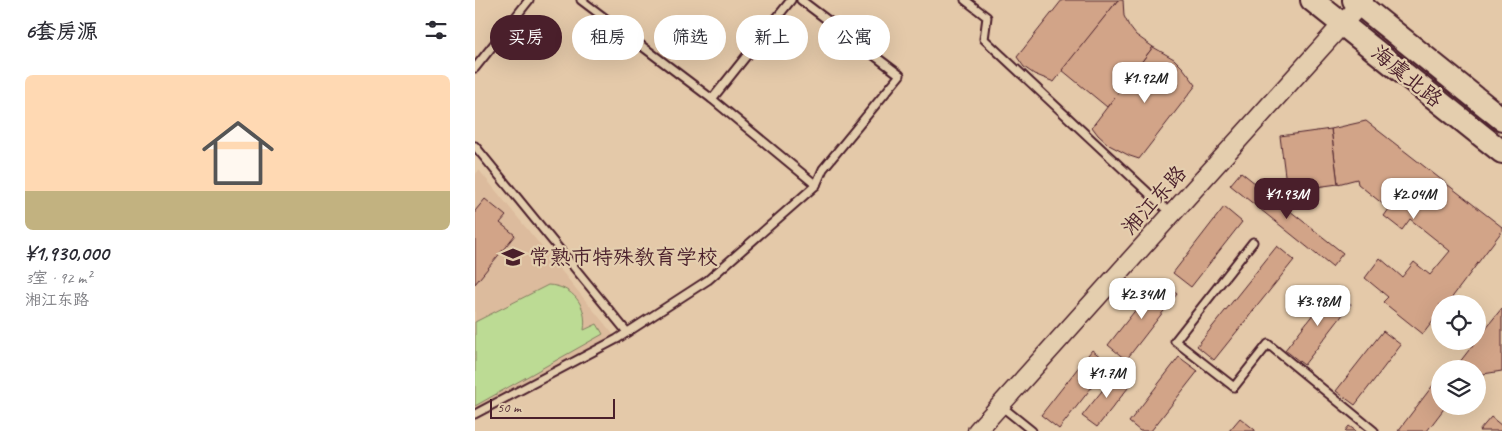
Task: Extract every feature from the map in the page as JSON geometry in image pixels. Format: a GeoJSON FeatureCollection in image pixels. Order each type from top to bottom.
{"type":"FeatureCollection","features":[{"type":"Feature","properties":{"kind":"main road","name":"海虞北路"},"geometry":{"type":"LineString","coordinates":[[1312,0],[1502,152]]}},
{"type":"Feature","properties":{"kind":"main road","name":"海虞北路"},"geometry":{"type":"LineString","coordinates":[[1359,2],[1502,119]]}},
{"type":"Feature","properties":{"kind":"street","name":"湘江东路"},"geometry":{"type":"LineString","coordinates":[[977,431],[1343,24],[1359,2]]}},
{"type":"Feature","properties":{"kind":"lane"},"geometry":{"type":"LineString","coordinates":[[475,68],[528,0]]}},
{"type":"Feature","properties":{"kind":"lane"},"geometry":{"type":"LineString","coordinates":[[581,0],[712,99],[816,185]]}},
{"type":"Feature","properties":{"kind":"lane"},"geometry":{"type":"LineString","coordinates":[[712,99],[791,0]]}},
{"type":"Feature","properties":{"kind":"lane"},"geometry":{"type":"LineString","coordinates":[[475,414],[627,332],[708,280],[816,185],[823,169],[901,74],[801,0]]}},
{"type":"Feature","properties":{"kind":"lane"},"geometry":{"type":"LineString","coordinates":[[965,0],[987,17],[984,39],[1171,215]]}},
{"type":"Feature","properties":{"kind":"lane"},"geometry":{"type":"LineString","coordinates":[[475,146],[627,332]]}},
{"type":"Feature","properties":{"kind":"lane"},"geometry":{"type":"LineString","coordinates":[[1253,242],[1175,341],[1233,387],[1268,344],[1374,431]]}},
{"type":"Feature","properties":{"kind":"lane"},"geometry":{"type":"LineString","coordinates":[[1000,405],[1032,431]]}},
{"type":"Feature","properties":{"kind":"shaded area","name":"常熟市特殊教育学校"},"geometry":{"type":"Polygon","coordinates":[[[479,170],[617,339],[475,415],[475,175],[479,170]]]}},
{"type":"Feature","properties":{"kind":"green space"},"geometry":{"type":"Polygon","coordinates":[[[548,285],[565,289],[577,299],[584,313],[584,330],[597,324],[603,334],[475,406],[475,322],[548,285]]]}},
{"type":"Feature","properties":{"kind":"building"},"geometry":{"type":"Polygon","coordinates":[[[1062,0],[1118,0],[1054,82],[1034,74],[1024,67],[1017,57],[1062,0]]]}},
{"type":"Feature","properties":{"kind":"building"},"geometry":{"type":"Polygon","coordinates":[[[1118,0],[1123,0],[1124,16],[1129,26],[1136,35],[1153,47],[1107,107],[1062,70],[1118,0]]]}},
{"type":"Feature","properties":{"kind":"building"},"geometry":{"type":"Polygon","coordinates":[[[1153,47],[1174,59],[1196,85],[1139,159],[1109,145],[1092,127],[1153,47]]]}},
{"type":"Feature","properties":{"kind":"building"},"geometry":{"type":"Polygon","coordinates":[[[1366,121],[1502,227],[1502,231],[1454,295],[1431,295],[1431,324],[1423,334],[1383,302],[1388,297],[1365,278],[1380,258],[1402,277],[1414,262],[1430,275],[1450,251],[1410,219],[1402,230],[1384,216],[1389,209],[1358,184],[1357,179],[1338,184],[1331,129],[1366,121]]]}},
{"type":"Feature","properties":{"kind":"building"},"geometry":{"type":"Polygon","coordinates":[[[1331,129],[1338,184],[1287,191],[1280,136],[1331,129]]]}},
{"type":"Feature","properties":{"kind":"building"},"geometry":{"type":"Polygon","coordinates":[[[1241,172],[1343,253],[1332,267],[1230,185],[1241,172]]]}},
{"type":"Feature","properties":{"kind":"building"},"geometry":{"type":"Polygon","coordinates":[[[485,199],[506,216],[500,223],[515,235],[475,284],[475,211],[485,199]]]}},
{"type":"Feature","properties":{"kind":"building"},"geometry":{"type":"Polygon","coordinates":[[[1224,207],[1242,222],[1191,287],[1173,273],[1224,207]]]}},
{"type":"Feature","properties":{"kind":"building"},"geometry":{"type":"Polygon","coordinates":[[[1277,246],[1294,260],[1214,360],[1197,346],[1277,246]]]}},
{"type":"Feature","properties":{"kind":"building"},"geometry":{"type":"Polygon","coordinates":[[[1159,280],[1177,294],[1126,360],[1108,345],[1159,280]]]}},
{"type":"Feature","properties":{"kind":"building"},"geometry":{"type":"Polygon","coordinates":[[[1332,290],[1351,304],[1304,365],[1285,350],[1332,290]]]}},
{"type":"Feature","properties":{"kind":"building"},"geometry":{"type":"Polygon","coordinates":[[[1502,308],[1502,371],[1486,374],[1486,360],[1461,360],[1469,350],[1486,350],[1486,328],[1502,308]]]}},
{"type":"Feature","properties":{"kind":"building"},"geometry":{"type":"Polygon","coordinates":[[[1383,331],[1401,345],[1355,405],[1336,391],[1383,331]]]}},
{"type":"Feature","properties":{"kind":"building"},"geometry":{"type":"Polygon","coordinates":[[[1092,350],[1110,364],[1059,429],[1041,415],[1092,350]]]}},
{"type":"Feature","properties":{"kind":"building"},"geometry":{"type":"Polygon","coordinates":[[[1179,357],[1198,371],[1151,431],[1140,431],[1129,422],[1179,357]]]}},
{"type":"Feature","properties":{"kind":"building"},"geometry":{"type":"Polygon","coordinates":[[[1117,372],[1132,383],[1097,427],[1082,416],[1117,372]]]}},
{"type":"Feature","properties":{"kind":"building"},"geometry":{"type":"Polygon","coordinates":[[[1431,388],[1431,415],[1439,415],[1427,431],[1398,431],[1431,388]]]}},
{"type":"Feature","properties":{"kind":"building"},"geometry":{"type":"Polygon","coordinates":[[[1491,417],[1502,426],[1502,431],[1479,431],[1491,417]]]}},
{"type":"Feature","properties":{"kind":"building"},"geometry":{"type":"Polygon","coordinates":[[[1240,418],[1255,430],[1255,431],[1229,431],[1240,418]]]}},
{"type":"Feature","properties":{"kind":"building"},"geometry":{"type":"Polygon","coordinates":[[[1349,426],[1356,431],[1345,431],[1349,426]]]}},
{"type":"Feature","properties":{"kind":"place","name":"常熟市特殊教育学校"},"geometry":{"type":"Point","coordinates":[513,257]}}]}
